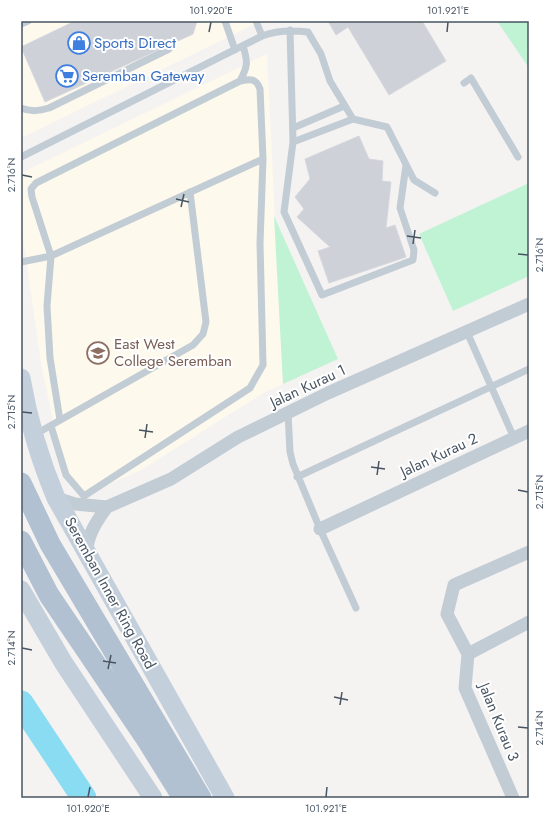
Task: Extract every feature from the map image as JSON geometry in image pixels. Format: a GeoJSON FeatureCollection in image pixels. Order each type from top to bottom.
{"type":"FeatureCollection","features":[{"type":"Feature","properties":{"kind":"main road","name":"Seremban Inner Ring Road"},"geometry":{"type":"LineString","coordinates":[[21,378],[34,435],[46,475],[56,498],[225,798]]}},
{"type":"Feature","properties":{"kind":"main road"},"geometry":{"type":"LineString","coordinates":[[21,483],[50,544],[201,798]]}},
{"type":"Feature","properties":{"kind":"main road"},"geometry":{"type":"LineString","coordinates":[[21,541],[49,595],[145,736],[183,798]]}},
{"type":"Feature","properties":{"kind":"main road"},"geometry":{"type":"LineString","coordinates":[[21,590],[63,662],[153,798]]}},
{"type":"Feature","properties":{"kind":"street","name":"Jalan Kurau 1"},"geometry":{"type":"LineString","coordinates":[[56,498],[76,504],[107,507],[171,479],[238,437],[336,390],[529,304]]}},
{"type":"Feature","properties":{"kind":"street","name":"Jalan Kurau 2"},"geometry":{"type":"LineString","coordinates":[[320,529],[529,431]]}},
{"type":"Feature","properties":{"kind":"street"},"geometry":{"type":"LineString","coordinates":[[86,553],[90,534],[107,507]]}},
{"type":"Feature","properties":{"kind":"street"},"geometry":{"type":"LineString","coordinates":[[529,552],[454,585],[447,614],[468,654],[529,622]]}},
{"type":"Feature","properties":{"kind":"street","name":"Jalan Kurau 3"},"geometry":{"type":"LineString","coordinates":[[468,654],[465,688],[513,798]]}},
{"type":"Feature","properties":{"kind":"lane"},"geometry":{"type":"LineString","coordinates":[[21,24],[28,21]]}},
{"type":"Feature","properties":{"kind":"lane"},"geometry":{"type":"LineString","coordinates":[[224,21],[235,50]]}},
{"type":"Feature","properties":{"kind":"lane"},"geometry":{"type":"LineString","coordinates":[[256,21],[262,36]]}},
{"type":"Feature","properties":{"kind":"lane"},"geometry":{"type":"LineString","coordinates":[[21,157],[271,32],[290,30],[308,32],[321,54],[330,81],[353,119]]}},
{"type":"Feature","properties":{"kind":"lane"},"geometry":{"type":"LineString","coordinates":[[290,30],[293,142],[284,212],[322,295],[413,260],[414,250],[400,208],[406,165]]}},
{"type":"Feature","properties":{"kind":"lane"},"geometry":{"type":"LineString","coordinates":[[240,81],[247,67],[247,59],[243,46]]}},
{"type":"Feature","properties":{"kind":"lane"},"geometry":{"type":"LineString","coordinates":[[21,108],[28,111],[50,108],[170,49]]}},
{"type":"Feature","properties":{"kind":"lane"},"geometry":{"type":"LineString","coordinates":[[464,82],[471,78],[518,157]]}},
{"type":"Feature","properties":{"kind":"lane"},"geometry":{"type":"LineString","coordinates":[[51,426],[66,475],[84,496],[250,388],[263,365],[260,243],[263,159],[260,90],[258,83],[253,80],[240,81],[36,183],[32,189],[32,197],[51,256],[47,306],[50,358],[60,420]]}},
{"type":"Feature","properties":{"kind":"lane"},"geometry":{"type":"LineString","coordinates":[[293,128],[344,106]]}},
{"type":"Feature","properties":{"kind":"lane"},"geometry":{"type":"LineString","coordinates":[[293,142],[353,119],[387,127],[414,180],[435,193]]}},
{"type":"Feature","properties":{"kind":"lane"},"geometry":{"type":"LineString","coordinates":[[21,262],[51,256],[263,159]]}},
{"type":"Feature","properties":{"kind":"lane"},"geometry":{"type":"LineString","coordinates":[[34,435],[193,345],[203,334],[206,322],[190,192]]}},
{"type":"Feature","properties":{"kind":"lane"},"geometry":{"type":"LineString","coordinates":[[467,332],[514,438]]}},
{"type":"Feature","properties":{"kind":"lane"},"geometry":{"type":"LineString","coordinates":[[297,477],[529,369]]}},
{"type":"Feature","properties":{"kind":"lane"},"geometry":{"type":"LineString","coordinates":[[288,413],[290,452],[297,477],[356,608]]}},
{"type":"Feature","properties":{"kind":"shaded area","name":"Seremban Gateway"},"geometry":{"type":"Polygon","coordinates":[[[21,21],[261,21],[21,138],[21,21]]]}},
{"type":"Feature","properties":{"kind":"shaded area"},"geometry":{"type":"Polygon","coordinates":[[[267,54],[283,384],[265,392],[141,470],[89,493],[75,488],[56,435],[41,363],[21,224],[21,173],[267,54]]]}},
{"type":"Feature","properties":{"kind":"green space"},"geometry":{"type":"Polygon","coordinates":[[[497,21],[529,21],[529,68],[497,21]]]}},
{"type":"Feature","properties":{"kind":"green space"},"geometry":{"type":"Polygon","coordinates":[[[529,183],[529,276],[453,311],[419,234],[529,183]]]}},
{"type":"Feature","properties":{"kind":"green space"},"geometry":{"type":"Polygon","coordinates":[[[274,216],[338,359],[283,384],[274,216]]]}},
{"type":"Feature","properties":{"kind":"building","name":"Seremban Gateway"},"geometry":{"type":"Polygon","coordinates":[[[75,21],[197,21],[193,34],[45,102],[21,47],[75,21]]]}},
{"type":"Feature","properties":{"kind":"building"},"geometry":{"type":"Polygon","coordinates":[[[328,21],[422,21],[446,61],[389,95],[348,27],[336,35],[328,21]]]}},
{"type":"Feature","properties":{"kind":"building"},"geometry":{"type":"Polygon","coordinates":[[[359,136],[369,159],[383,161],[382,181],[391,182],[386,228],[395,225],[406,257],[329,283],[318,251],[330,247],[297,217],[304,209],[295,197],[310,179],[305,159],[359,136]]]}},
{"type":"Feature","properties":{"kind":"waterway"},"geometry":{"type":"LineString","coordinates":[[21,703],[84,798]]}},
{"type":"Feature","properties":{"kind":"place","name":"Sports Direct"},"geometry":{"type":"Point","coordinates":[79,43]}},
{"type":"Feature","properties":{"kind":"place","name":"Seremban Gateway"},"geometry":{"type":"Point","coordinates":[67,76]}},
{"type":"Feature","properties":{"kind":"place","name":"East West College Seremban"},"geometry":{"type":"Point","coordinates":[98,353]}}]}
